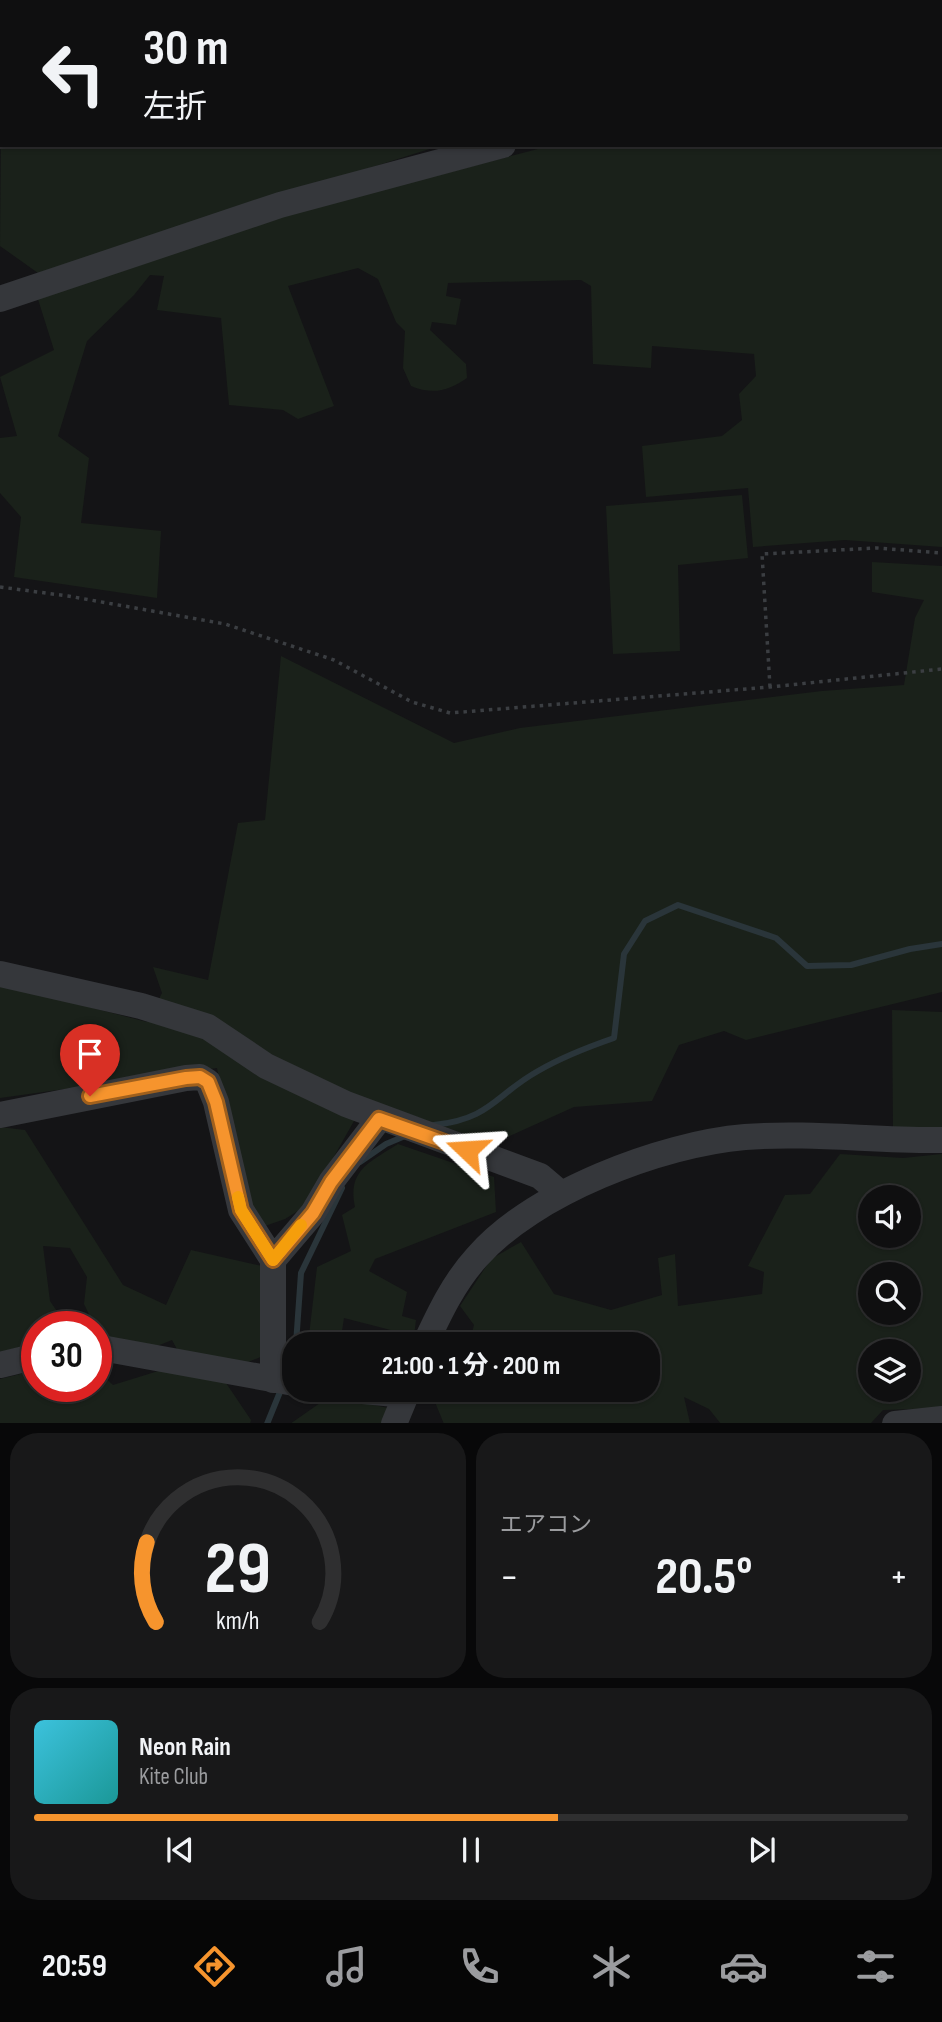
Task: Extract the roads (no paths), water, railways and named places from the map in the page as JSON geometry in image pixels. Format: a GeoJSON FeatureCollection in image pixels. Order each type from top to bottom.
{"type":"FeatureCollection","features":[{"type":"Feature","properties":{"kind":"street"},"geometry":{"type":"LineString","coordinates":[[0,299],[280,205],[496,147]]}},
{"type":"Feature","properties":{"kind":"street"},"geometry":{"type":"LineString","coordinates":[[0,974],[141,1006],[208,1027],[266,1066],[379,1119],[540,1176],[560,1193]]}},
{"type":"Feature","properties":{"kind":"street"},"geometry":{"type":"LineString","coordinates":[[0,1115],[200,1077],[208,1082],[216,1102],[241,1210],[273,1260],[282,1351]]}},
{"type":"Feature","properties":{"kind":"street"},"geometry":{"type":"LineString","coordinates":[[273,1260],[313,1213],[331,1182],[379,1119]]}},
{"type":"Feature","properties":{"kind":"street"},"geometry":{"type":"LineString","coordinates":[[431,1332],[443,1306],[475,1259],[495,1238],[560,1193],[660,1153],[743,1137],[811,1135],[876,1141],[942,1140]]}},
{"type":"Feature","properties":{"kind":"street"},"geometry":{"type":"LineString","coordinates":[[112,1350],[282,1380]]}},
{"type":"Feature","properties":{"kind":"street"},"geometry":{"type":"LineString","coordinates":[[0,1366],[21,1360]]}},
{"type":"Feature","properties":{"kind":"street"},"geometry":{"type":"LineString","coordinates":[[394,1423],[403,1402]]}},
{"type":"Feature","properties":{"kind":"street"},"geometry":{"type":"LineString","coordinates":[[895,1423],[942,1419]]}},
{"type":"Feature","properties":{"kind":"waterway"},"geometry":{"type":"LineString","coordinates":[[434,1125],[453,1122],[481,1112],[547,1066],[614,1038],[624,954],[645,921],[678,905],[776,938],[807,966],[851,965],[910,949],[942,944]]}},
{"type":"Feature","properties":{"kind":"waterway"},"geometry":{"type":"LineString","coordinates":[[360,1162],[386,1144],[405,1136]]}},
{"type":"Feature","properties":{"kind":"waterway"},"geometry":{"type":"LineString","coordinates":[[297,1332],[301,1273],[342,1188]]}},
{"type":"Feature","properties":{"kind":"waterway"},"geometry":{"type":"LineString","coordinates":[[267,1423],[282,1387]]}}]}
